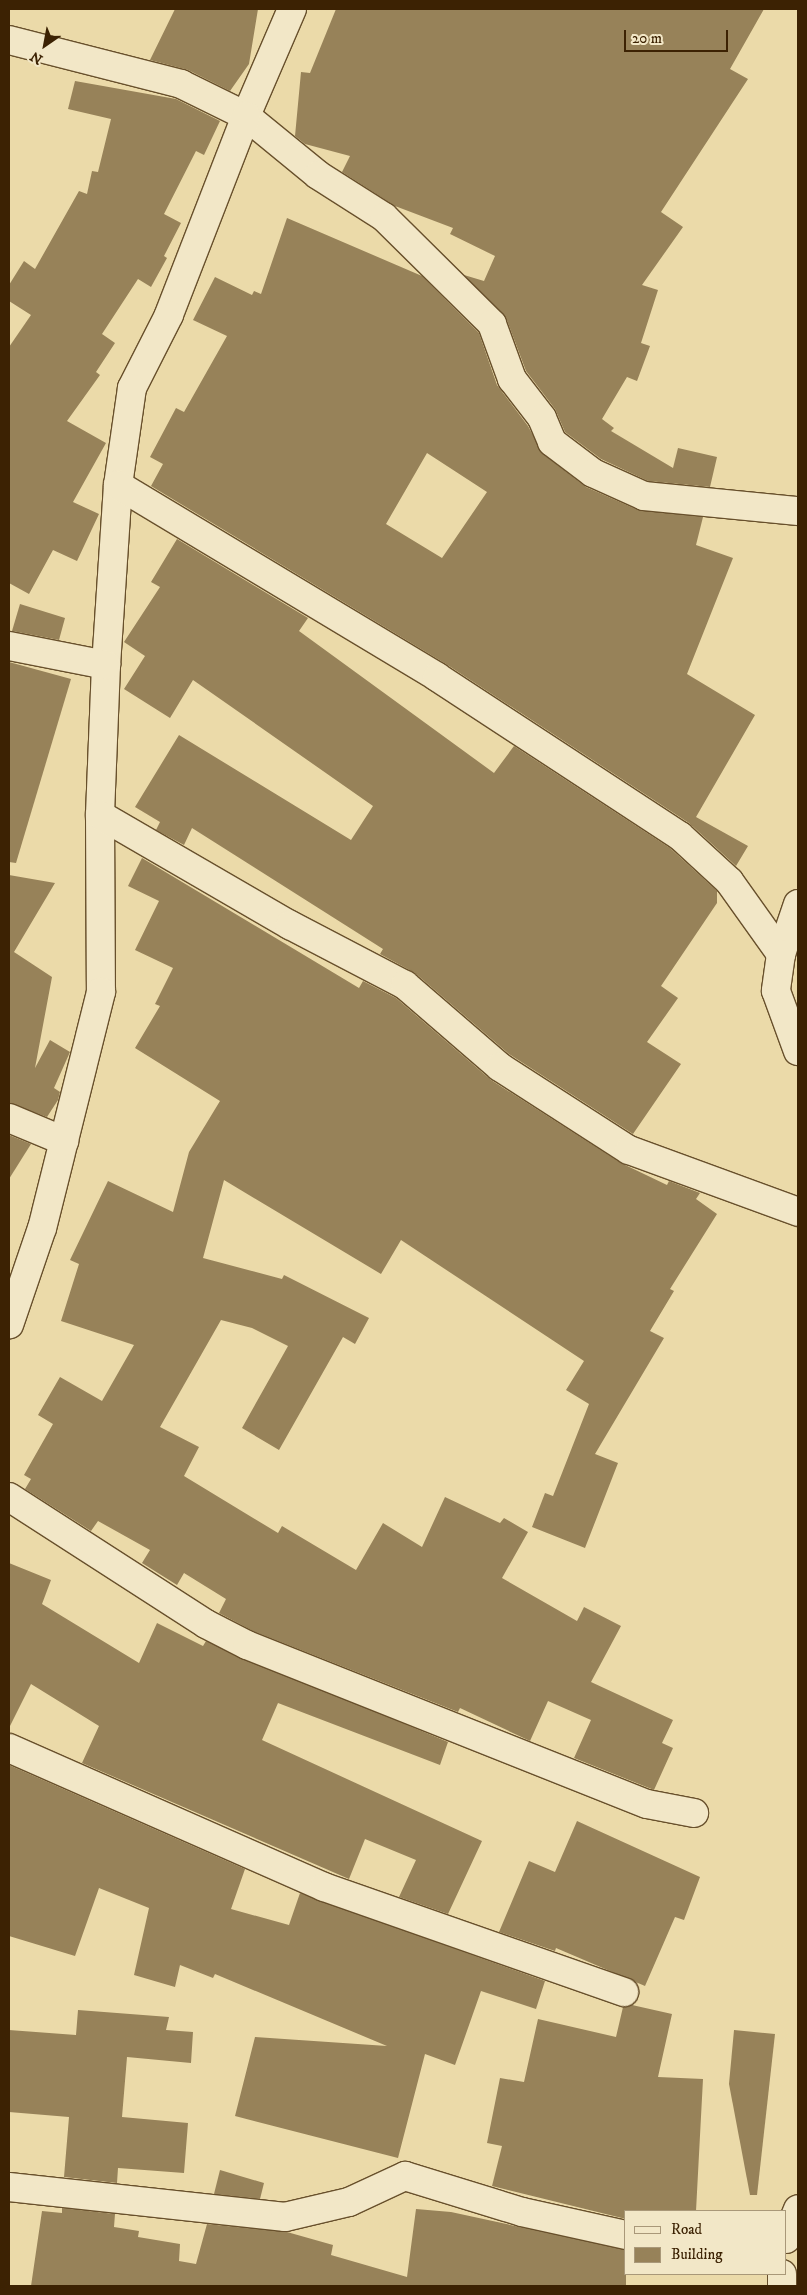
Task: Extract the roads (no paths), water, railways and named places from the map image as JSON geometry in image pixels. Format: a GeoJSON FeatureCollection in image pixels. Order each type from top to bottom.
{"type":"FeatureCollection","features":[{"type":"Feature","properties":{"kind":"street"},"geometry":{"type":"LineString","coordinates":[[9,1325],[42,1228],[101,992],[100,815],[106,665],[118,485],[132,388],[169,315],[246,116],[292,9]]}},
{"type":"Feature","properties":{"kind":"street"},"geometry":{"type":"LineString","coordinates":[[9,40],[181,84],[246,116],[318,175],[384,217],[492,324],[512,379],[542,418],[552,442],[593,473],[644,496],[798,511]]}},
{"type":"Feature","properties":{"kind":"street"},"geometry":{"type":"LineString","coordinates":[[118,485],[438,677],[680,836],[729,881],[781,954]]}},
{"type":"Feature","properties":{"kind":"street"},"geometry":{"type":"LineString","coordinates":[[9,646],[106,665]]}},
{"type":"Feature","properties":{"kind":"street"},"geometry":{"type":"LineString","coordinates":[[100,815],[405,985],[500,1067],[629,1150],[798,1212]]}},
{"type":"Feature","properties":{"kind":"street"},"geometry":{"type":"LineString","coordinates":[[798,904],[781,954],[776,991],[798,1051]]}},
{"type":"Feature","properties":{"kind":"street"},"geometry":{"type":"LineString","coordinates":[[9,1118],[64,1141]]}},
{"type":"Feature","properties":{"kind":"street"},"geometry":{"type":"LineString","coordinates":[[9,1497],[206,1624],[247,1645],[647,1804],[694,1812]]}},
{"type":"Feature","properties":{"kind":"street"},"geometry":{"type":"LineString","coordinates":[[9,1748],[324,1887],[624,1992]]}},
{"type":"Feature","properties":{"kind":"street"},"geometry":{"type":"LineString","coordinates":[[9,2187],[285,2216],[349,2202],[405,2176],[522,2212],[624,2235]]}},
{"type":"Feature","properties":{"kind":"street"},"geometry":{"type":"LineString","coordinates":[[787,2237],[798,2210]]}}]}
